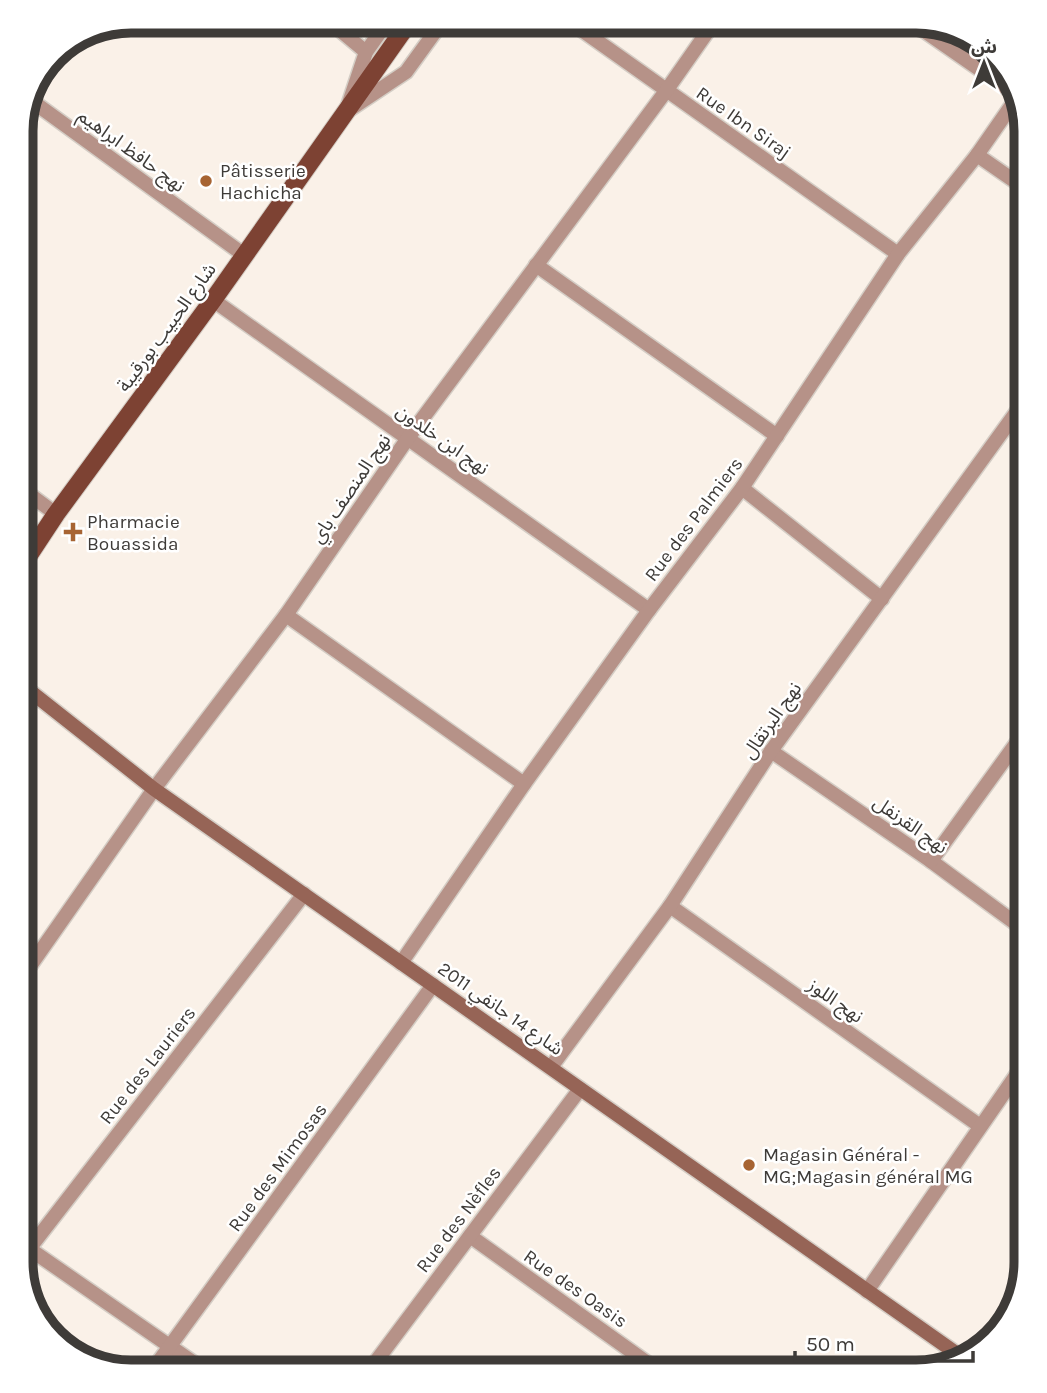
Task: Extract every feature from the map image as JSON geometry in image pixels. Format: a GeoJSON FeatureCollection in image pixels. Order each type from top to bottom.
{"type":"FeatureCollection","features":[{"type":"Feature","properties":{"kind":"main road","name":"شارع الحبيب بورقيبة"},"geometry":{"type":"LineString","coordinates":[[33,549],[402,33]]}},
{"type":"Feature","properties":{"kind":"street"},"geometry":{"type":"LineString","coordinates":[[343,33],[366,52]]}},
{"type":"Feature","properties":{"kind":"street","name":"شارع الحبيب بورقيبة"},"geometry":{"type":"LineString","coordinates":[[345,112],[366,52],[379,33]]}},
{"type":"Feature","properties":{"kind":"street","name":"شارع الحبيب بورقيبة"},"geometry":{"type":"LineString","coordinates":[[345,112],[407,72],[435,33]]}},
{"type":"Feature","properties":{"kind":"street","name":"Rue Ibn Siraj"},"geometry":{"type":"LineString","coordinates":[[586,33],[898,254]]}},
{"type":"Feature","properties":{"kind":"street","name":"نهج المنصف باي"},"geometry":{"type":"LineString","coordinates":[[33,962],[154,789],[286,615],[408,438],[707,33]]}},
{"type":"Feature","properties":{"kind":"street"},"geometry":{"type":"LineString","coordinates":[[929,34],[1002,87]]}},
{"type":"Feature","properties":{"kind":"street","name":"نهج حافظ ابراهيم"},"geometry":{"type":"LineString","coordinates":[[37,106],[244,255]]}},
{"type":"Feature","properties":{"kind":"street","name":"Rue des Palmiers"},"geometry":{"type":"LineString","coordinates":[[401,963],[524,784],[649,610],[742,488],[898,254],[977,155],[1010,106]]}},
{"type":"Feature","properties":{"kind":"street"},"geometry":{"type":"LineString","coordinates":[[977,155],[1014,181]]}},
{"type":"Feature","properties":{"kind":"street"},"geometry":{"type":"LineString","coordinates":[[536,265],[777,436]]}},
{"type":"Feature","properties":{"kind":"street","name":"نهج ابن خلدون"},"geometry":{"type":"LineString","coordinates":[[213,300],[649,610]]}},
{"type":"Feature","properties":{"kind":"street","name":"نهج البرتقال"},"geometry":{"type":"LineString","coordinates":[[551,1067],[670,906],[771,751],[1014,416]]}},
{"type":"Feature","properties":{"kind":"street"},"geometry":{"type":"LineString","coordinates":[[742,488],[882,598]]}},
{"type":"Feature","properties":{"kind":"street"},"geometry":{"type":"LineString","coordinates":[[33,497],[56,514]]}},
{"type":"Feature","properties":{"kind":"street"},"geometry":{"type":"LineString","coordinates":[[286,615],[524,784]]}},
{"type":"Feature","properties":{"kind":"street","name":"شارع 14 جانفي 2011"},"geometry":{"type":"LineString","coordinates":[[33,693],[154,789],[953,1352]]}},
{"type":"Feature","properties":{"kind":"street"},"geometry":{"type":"LineString","coordinates":[[931,861],[1014,747]]}},
{"type":"Feature","properties":{"kind":"street","name":"نهج القرنفل"},"geometry":{"type":"LineString","coordinates":[[771,751],[931,861],[1014,922]]}},
{"type":"Feature","properties":{"kind":"street","name":"Rue des Lauriers"},"geometry":{"type":"LineString","coordinates":[[33,1236],[304,894]]}},
{"type":"Feature","properties":{"kind":"street","name":"نهج اللوز"},"geometry":{"type":"LineString","coordinates":[[670,906],[980,1126]]}},
{"type":"Feature","properties":{"kind":"street","name":"Rue des Mimosas"},"geometry":{"type":"LineString","coordinates":[[159,1360],[433,985]]}},
{"type":"Feature","properties":{"kind":"street"},"geometry":{"type":"LineString","coordinates":[[867,1291],[1014,1077]]}},
{"type":"Feature","properties":{"kind":"street","name":"Rue des Nèfles"},"geometry":{"type":"LineString","coordinates":[[377,1360],[580,1089]]}},
{"type":"Feature","properties":{"kind":"street","name":"Rue des Oasis"},"geometry":{"type":"LineString","coordinates":[[470,1236],[643,1360]]}},
{"type":"Feature","properties":{"kind":"street"},"geometry":{"type":"LineString","coordinates":[[33,1251],[191,1360]]}},
{"type":"Feature","properties":{"kind":"place","name":"Pâtisserie Hachicha"},"geometry":{"type":"Point","coordinates":[206,181]}},
{"type":"Feature","properties":{"kind":"place","name":"Pharmacie Bouassida"},"geometry":{"type":"Point","coordinates":[73,532]}},
{"type":"Feature","properties":{"kind":"place","name":"Magasin Général - MG;Magasin général MG"},"geometry":{"type":"Point","coordinates":[749,1165]}}]}
